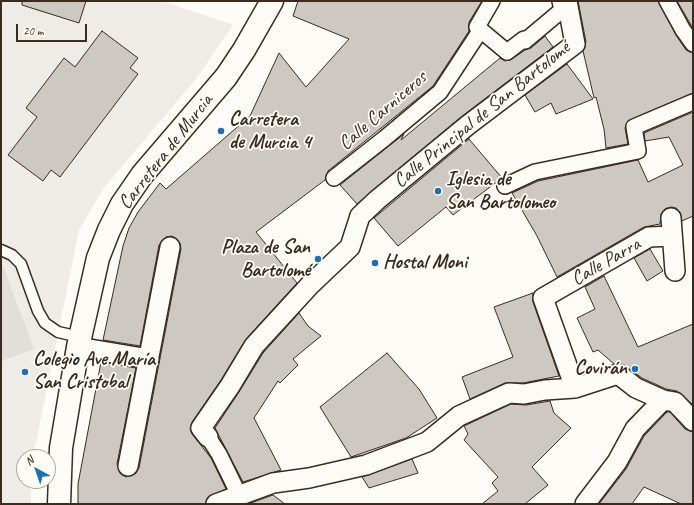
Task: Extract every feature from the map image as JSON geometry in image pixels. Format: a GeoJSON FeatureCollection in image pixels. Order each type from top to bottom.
{"type":"FeatureCollection","features":[{"type":"Feature","properties":{"kind":"main road","name":"Carretera de Murcia"},"geometry":{"type":"LineString","coordinates":[[59,504],[58,473],[61,448],[84,344],[98,258],[109,230],[122,204],[142,175],[226,77],[244,50],[272,1]]}},
{"type":"Feature","properties":{"kind":"street","name":"Calle Carniceros"},"geometry":{"type":"LineString","coordinates":[[334,178],[440,92],[480,31],[477,28],[492,1]]}},
{"type":"Feature","properties":{"kind":"street"},"geometry":{"type":"LineString","coordinates":[[480,31],[507,52],[524,39],[525,41],[562,10],[560,1]]}},
{"type":"Feature","properties":{"kind":"street","name":"Calle Principal de San Bartolomé"},"geometry":{"type":"LineString","coordinates":[[208,437],[201,428],[230,386],[254,346],[310,285],[350,247],[360,216],[377,200],[468,125],[575,44],[566,1]]}},
{"type":"Feature","properties":{"kind":"street"},"geometry":{"type":"LineString","coordinates":[[667,1],[688,29],[693,44]]}},
{"type":"Feature","properties":{"kind":"street"},"geometry":{"type":"LineString","coordinates":[[505,186],[535,172],[638,152],[634,127],[693,102]]}},
{"type":"Feature","properties":{"kind":"street","name":"Calle Parra"},"geometry":{"type":"LineString","coordinates":[[575,388],[543,298],[649,237],[672,227],[675,271]]}},
{"type":"Feature","properties":{"kind":"street"},"geometry":{"type":"LineString","coordinates":[[128,466],[170,247]]}},
{"type":"Feature","properties":{"kind":"street"},"geometry":{"type":"LineString","coordinates":[[84,344],[149,359]]}},
{"type":"Feature","properties":{"kind":"street"},"geometry":{"type":"LineString","coordinates":[[216,504],[273,483],[309,478],[366,465],[427,442],[459,416],[509,393],[524,394],[545,390],[575,388],[618,374],[636,388],[663,400],[674,402],[692,421]]}},
{"type":"Feature","properties":{"kind":"street"},"geometry":{"type":"LineString","coordinates":[[585,504],[617,462],[635,430],[663,400]]}},
{"type":"Feature","properties":{"kind":"street"},"geometry":{"type":"LineString","coordinates":[[208,437],[219,454],[238,495]]}},
{"type":"Feature","properties":{"kind":"lane"},"geometry":{"type":"LineString","coordinates":[[1,250],[12,255],[21,264],[38,311],[45,323],[58,332],[84,344]]}},
{"type":"Feature","properties":{"kind":"shaded area"},"geometry":{"type":"Polygon","coordinates":[[[1,1],[162,1],[233,25],[196,79],[103,189],[79,230],[35,449],[16,449],[16,489],[31,489],[31,504],[1,504],[1,1]]]}},
{"type":"Feature","properties":{"kind":"shaded area"},"geometry":{"type":"Polygon","coordinates":[[[3,266],[34,349],[1,361],[1,267],[3,266]]]}},
{"type":"Feature","properties":{"kind":"building"},"geometry":{"type":"Polygon","coordinates":[[[22,1],[86,1],[79,23],[22,5],[22,1]]]}},
{"type":"Feature","properties":{"kind":"building"},"geometry":{"type":"Polygon","coordinates":[[[298,1],[482,1],[469,22],[469,31],[433,86],[328,171],[325,180],[256,232],[297,283],[246,339],[221,380],[192,422],[190,429],[192,434],[211,458],[226,489],[208,497],[205,504],[78,504],[78,484],[101,362],[136,368],[117,464],[121,474],[126,477],[136,473],[139,468],[181,249],[180,243],[172,236],[166,237],[159,245],[140,346],[103,340],[123,246],[129,228],[138,212],[160,183],[166,189],[250,116],[279,53],[306,87],[349,39],[293,16],[298,1]]]}},
{"type":"Feature","properties":{"kind":"building"},"geometry":{"type":"Polygon","coordinates":[[[578,1],[658,1],[676,35],[686,50],[693,53],[693,93],[628,121],[625,128],[628,144],[606,148],[604,129],[596,97],[594,98],[583,51],[586,42],[578,1]]]}},
{"type":"Feature","properties":{"kind":"building"},"geometry":{"type":"Polygon","coordinates":[[[677,1],[693,1],[693,29],[691,25],[677,1]]]}},
{"type":"Feature","properties":{"kind":"building"},"geometry":{"type":"Polygon","coordinates":[[[102,31],[138,58],[130,68],[138,74],[60,177],[51,170],[43,181],[8,155],[37,117],[26,108],[64,58],[75,67],[102,31]]]}},
{"type":"Feature","properties":{"kind":"building"},"geometry":{"type":"Polygon","coordinates":[[[545,36],[553,47],[461,117],[357,204],[340,185],[404,134],[401,140],[500,58],[505,61],[512,59],[525,50],[531,48],[545,36]]]}},
{"type":"Feature","properties":{"kind":"building"},"geometry":{"type":"Polygon","coordinates":[[[567,64],[593,99],[556,114],[551,103],[535,112],[525,95],[567,64]]]}},
{"type":"Feature","properties":{"kind":"building"},"geometry":{"type":"Polygon","coordinates":[[[693,112],[693,216],[682,221],[680,212],[676,208],[671,207],[665,209],[661,214],[660,224],[644,227],[557,277],[537,236],[512,193],[538,181],[638,160],[648,182],[683,165],[669,137],[645,141],[644,133],[693,112]]]}},
{"type":"Feature","properties":{"kind":"building","name":"Iglesia de San Bartolomeo"},"geometry":{"type":"Polygon","coordinates":[[[469,139],[502,178],[453,215],[446,207],[398,246],[374,218],[469,139]]]}},
{"type":"Feature","properties":{"kind":"building"},"geometry":{"type":"Polygon","coordinates":[[[650,249],[663,271],[647,281],[634,258],[650,249]]]}},
{"type":"Feature","properties":{"kind":"building"},"geometry":{"type":"Polygon","coordinates":[[[604,276],[638,347],[693,324],[693,405],[677,391],[666,389],[642,378],[624,365],[614,364],[598,350],[593,352],[577,318],[595,309],[585,287],[604,276]]]}},
{"type":"Feature","properties":{"kind":"building"},"geometry":{"type":"Polygon","coordinates":[[[533,293],[533,302],[559,376],[523,383],[505,383],[470,399],[462,377],[513,357],[494,307],[533,293]]]}},
{"type":"Feature","properties":{"kind":"building"},"geometry":{"type":"Polygon","coordinates":[[[299,313],[308,326],[321,336],[293,359],[298,365],[280,383],[278,381],[254,418],[281,470],[243,482],[215,428],[263,353],[299,313]]]}},
{"type":"Feature","properties":{"kind":"building"},"geometry":{"type":"Polygon","coordinates":[[[387,353],[419,389],[437,418],[406,438],[351,457],[320,407],[387,353]]]}},
{"type":"Feature","properties":{"kind":"building"},"geometry":{"type":"Polygon","coordinates":[[[550,401],[554,413],[571,428],[532,467],[548,485],[525,504],[482,504],[498,491],[492,483],[498,477],[464,440],[468,434],[464,426],[511,404],[526,405],[550,401]]]}},
{"type":"Feature","properties":{"kind":"building"},"geometry":{"type":"Polygon","coordinates":[[[667,412],[670,412],[685,429],[693,432],[693,504],[681,504],[644,487],[632,504],[599,504],[626,469],[644,436],[667,412]]]}},
{"type":"Feature","properties":{"kind":"building"},"geometry":{"type":"Polygon","coordinates":[[[412,459],[418,473],[369,488],[362,477],[412,459]]]}},
{"type":"Feature","properties":{"kind":"building"},"geometry":{"type":"Polygon","coordinates":[[[273,495],[285,504],[248,504],[273,495]]]}},
{"type":"Feature","properties":{"kind":"place","name":"Carretera de Murcia 4"},"geometry":{"type":"Point","coordinates":[221,131]}},
{"type":"Feature","properties":{"kind":"place","name":"Iglesia de San Bartolomeo"},"geometry":{"type":"Point","coordinates":[438,191]}},
{"type":"Feature","properties":{"kind":"place","name":"Plaza de San Bartolomé"},"geometry":{"type":"Point","coordinates":[318,259]}},
{"type":"Feature","properties":{"kind":"place","name":"Hostal Moni"},"geometry":{"type":"Point","coordinates":[375,263]}},
{"type":"Feature","properties":{"kind":"place","name":"Covirán"},"geometry":{"type":"Point","coordinates":[635,369]}},
{"type":"Feature","properties":{"kind":"place","name":"Colegio Ave María San Cristobal"},"geometry":{"type":"Point","coordinates":[25,372]}}]}
